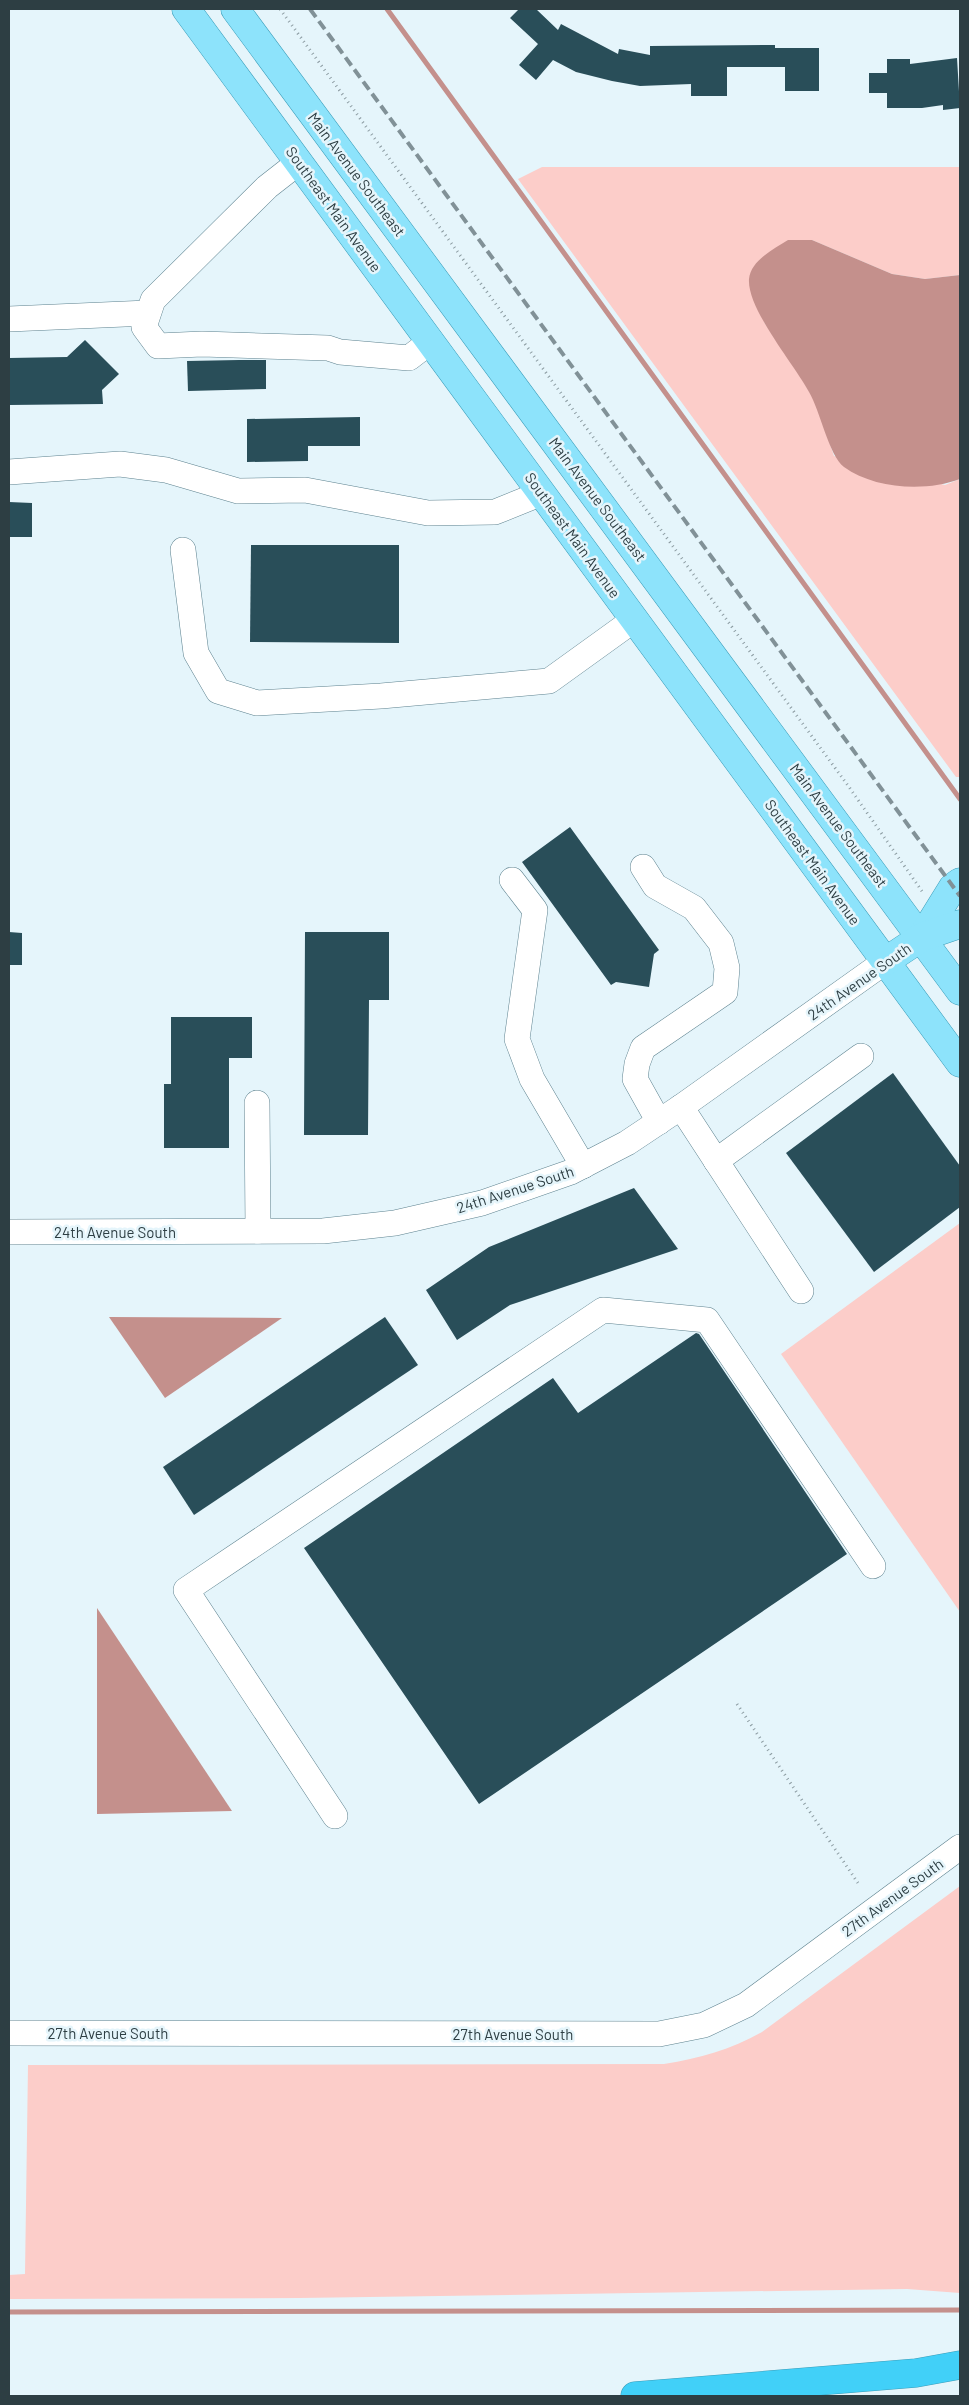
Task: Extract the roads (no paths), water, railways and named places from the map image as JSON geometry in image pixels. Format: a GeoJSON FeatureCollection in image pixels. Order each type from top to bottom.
{"type":"FeatureCollection","features":[{"type":"Feature","properties":{"kind":"highway"},"geometry":{"type":"LineString","coordinates":[[635,2396],[916,2373],[960,2366]]}},
{"type":"Feature","properties":{"kind":"main road","name":"Southeast Main Avenue"},"geometry":{"type":"LineString","coordinates":[[186,9],[960,1062]]}},
{"type":"Feature","properties":{"kind":"main road","name":"Main Avenue Southeast"},"geometry":{"type":"LineString","coordinates":[[235,9],[960,990]]}},
{"type":"Feature","properties":{"kind":"main road","name":"24th Avenue South"},"geometry":{"type":"LineString","coordinates":[[922,937],[936,911],[960,882]]}},
{"type":"Feature","properties":{"kind":"main road","name":"24th Avenue South"},"geometry":{"type":"LineString","coordinates":[[886,961],[922,937],[960,924]]}},
{"type":"Feature","properties":{"kind":"street"},"geometry":{"type":"LineString","coordinates":[[299,162],[267,187],[153,300],[144,327],[158,346],[202,344],[328,348],[340,352],[409,358],[431,341]]}},
{"type":"Feature","properties":{"kind":"street"},"geometry":{"type":"LineString","coordinates":[[9,320],[148,313]]}},
{"type":"Feature","properties":{"kind":"street"},"geometry":{"type":"LineString","coordinates":[[9,472],[120,464],[166,470],[238,491],[305,490],[428,513],[495,512],[542,493]]}},
{"type":"Feature","properties":{"kind":"street"},"geometry":{"type":"LineString","coordinates":[[183,550],[196,653],[218,691],[257,703],[381,696],[548,681],[635,619]]}},
{"type":"Feature","properties":{"kind":"street"},"geometry":{"type":"LineString","coordinates":[[643,868],[655,886],[694,908],[721,942],[727,968],[724,992],[643,1048],[637,1064],[635,1079],[659,1122]]}},
{"type":"Feature","properties":{"kind":"street"},"geometry":{"type":"LineString","coordinates":[[512,880],[535,910],[517,1040],[532,1079],[583,1166]]}},
{"type":"Feature","properties":{"kind":"street","name":"24th Avenue South"},"geometry":{"type":"LineString","coordinates":[[9,1232],[323,1232],[395,1223],[482,1203],[583,1166],[627,1143],[682,1107],[886,961]]}},
{"type":"Feature","properties":{"kind":"street"},"geometry":{"type":"LineString","coordinates":[[716,1161],[860,1056]]}},
{"type":"Feature","properties":{"kind":"street"},"geometry":{"type":"LineString","coordinates":[[257,1103],[258,1232]]}},
{"type":"Feature","properties":{"kind":"street"},"geometry":{"type":"LineString","coordinates":[[682,1107],[801,1291]]}},
{"type":"Feature","properties":{"kind":"street"},"geometry":{"type":"LineString","coordinates":[[335,1816],[186,1590],[603,1310],[706,1320],[873,1566]]}},
{"type":"Feature","properties":{"kind":"street","name":"27th Avenue South"},"geometry":{"type":"LineString","coordinates":[[9,2033],[668,2033],[704,2025],[746,2005],[960,1847]]}},
{"type":"Feature","properties":{"kind":"waterway"},"geometry":{"type":"LineString","coordinates":[[387,9],[960,799]]}},
{"type":"Feature","properties":{"kind":"waterway"},"geometry":{"type":"LineString","coordinates":[[9,2312],[960,2310]]}},
{"type":"Feature","properties":{"kind":"railway"},"geometry":{"type":"LineString","coordinates":[[310,9],[960,896]]}}]}
